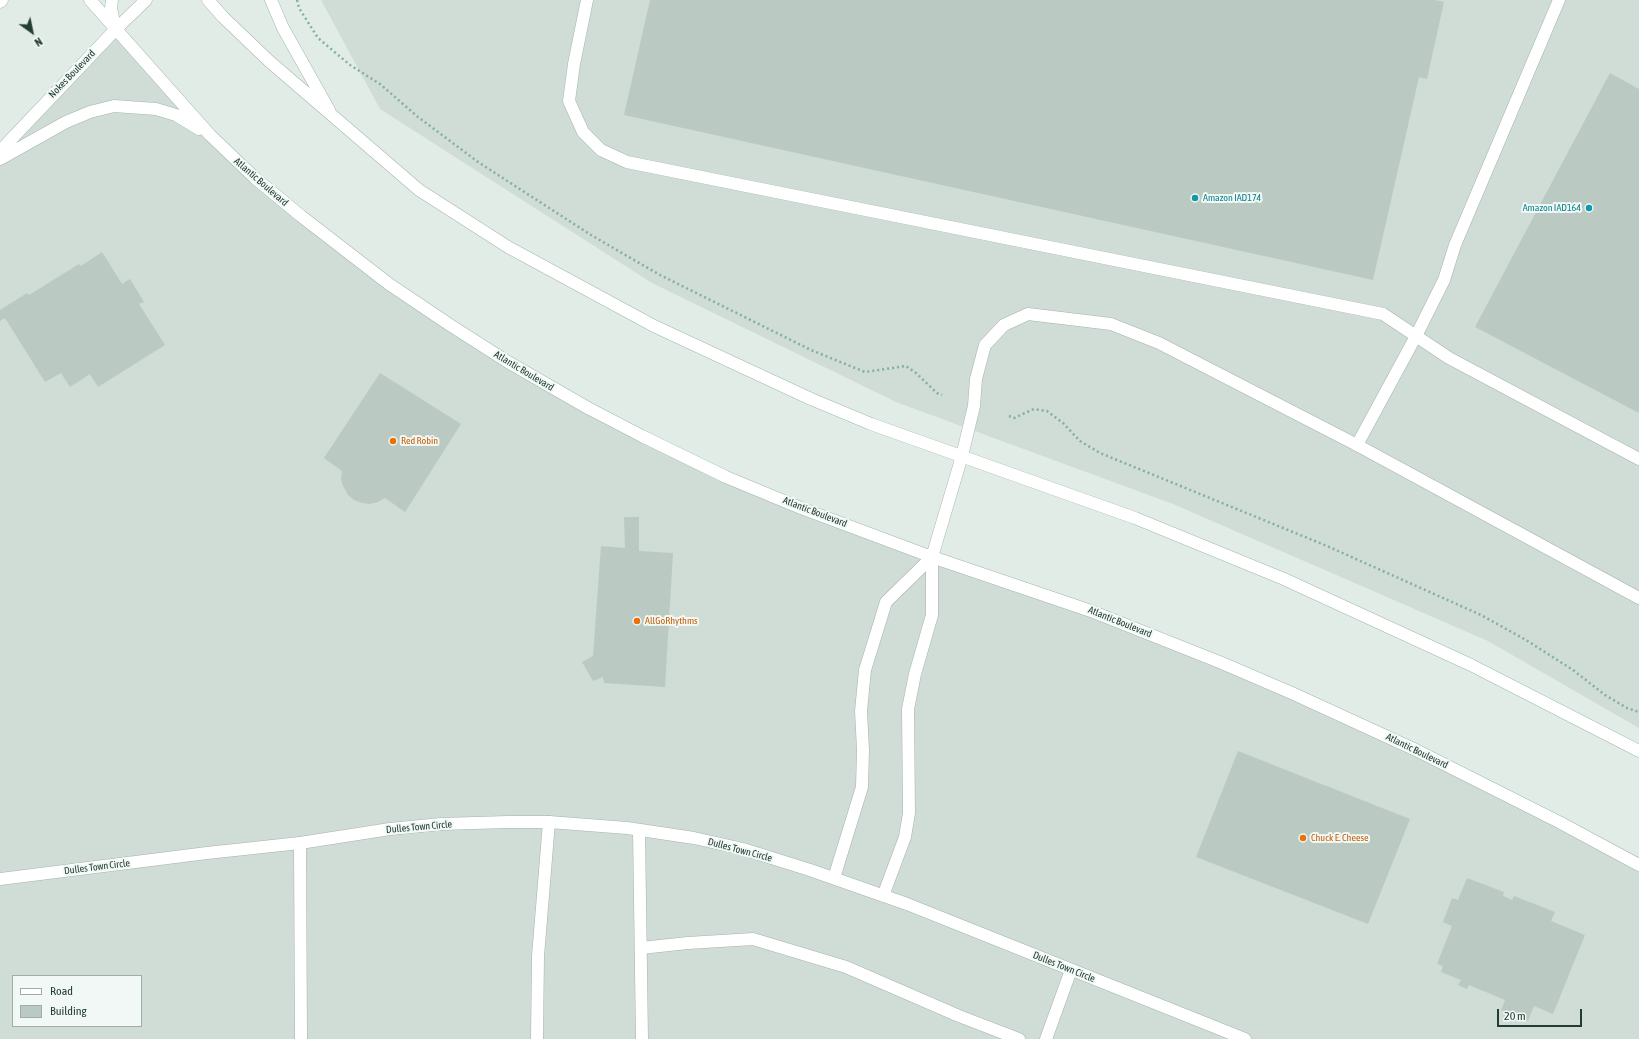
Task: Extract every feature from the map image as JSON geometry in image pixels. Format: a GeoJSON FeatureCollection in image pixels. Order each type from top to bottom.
{"type":"FeatureCollection","features":[{"type":"Feature","properties":{"kind":"main road","name":"Atlantic Boulevard"},"geometry":{"type":"LineString","coordinates":[[90,0],[210,135],[255,178],[301,216],[389,284],[508,362],[635,433],[726,477],[802,508],[932,557],[1092,611],[1222,663],[1416,750],[1559,822],[1639,865]]}},
{"type":"Feature","properties":{"kind":"main road"},"geometry":{"type":"LineString","coordinates":[[112,0],[111,8],[116,29]]}},
{"type":"Feature","properties":{"kind":"main road","name":"Nokes Boulevard"},"geometry":{"type":"LineString","coordinates":[[0,151],[116,29],[146,0]]}},
{"type":"Feature","properties":{"kind":"main road"},"geometry":{"type":"LineString","coordinates":[[208,0],[268,60],[418,190],[508,247],[654,326],[811,399],[871,424],[1135,518],[1284,579],[1471,664],[1639,751]]}},
{"type":"Feature","properties":{"kind":"main road"},"geometry":{"type":"LineString","coordinates":[[271,0],[283,28],[334,118]]}},
{"type":"Feature","properties":{"kind":"main road"},"geometry":{"type":"LineString","coordinates":[[587,0],[574,64],[570,101],[583,132],[601,150],[627,162],[1383,314],[1449,358],[1639,459]]}},
{"type":"Feature","properties":{"kind":"main road"},"geometry":{"type":"LineString","coordinates":[[1356,445],[1416,336],[1444,280],[1455,245],[1559,0]]}},
{"type":"Feature","properties":{"kind":"main road"},"geometry":{"type":"LineString","coordinates":[[0,159],[66,122],[90,112],[114,106],[156,108],[176,115],[210,135]]}},
{"type":"Feature","properties":{"kind":"main road"},"geometry":{"type":"LineString","coordinates":[[884,896],[905,837],[909,813],[908,709],[932,615],[932,557],[962,456],[974,406],[976,379],[985,344],[1004,325],[1028,314],[1111,324],[1159,344],[1356,445],[1639,598]]}},
{"type":"Feature","properties":{"kind":"main road"},"geometry":{"type":"LineString","coordinates":[[834,878],[862,787],[863,750],[861,711],[867,663],[886,602],[932,557]]}},
{"type":"Feature","properties":{"kind":"main road"},"geometry":{"type":"LineString","coordinates":[[537,1039],[538,956],[549,822]]}},
{"type":"Feature","properties":{"kind":"main road","name":"Dulles Town Circle"},"geometry":{"type":"LineString","coordinates":[[0,879],[300,843],[390,829],[441,824],[549,822],[639,830],[694,838],[743,849],[834,878],[884,896],[1245,1039]]}},
{"type":"Feature","properties":{"kind":"main road"},"geometry":{"type":"LineString","coordinates":[[639,830],[642,1039]]}},
{"type":"Feature","properties":{"kind":"main road"},"geometry":{"type":"LineString","coordinates":[[300,843],[300,1039]]}},
{"type":"Feature","properties":{"kind":"main road"},"geometry":{"type":"LineString","coordinates":[[641,948],[688,942],[753,938],[846,967],[959,1016],[1019,1039]]}},
{"type":"Feature","properties":{"kind":"main road"},"geometry":{"type":"LineString","coordinates":[[1046,1039],[1071,970]]}},
{"type":"Feature","properties":{"kind":"path"},"geometry":{"type":"LineString","coordinates":[[297,0],[299,8],[318,38],[350,65],[380,84],[418,117],[478,162],[591,235],[660,275],[811,350],[865,372],[906,366],[916,373],[937,393],[942,395]]}},
{"type":"Feature","properties":{"kind":"path"},"geometry":{"type":"LineString","coordinates":[[1009,416],[1014,418],[1034,409],[1047,411],[1063,423],[1080,441],[1100,453],[1328,546],[1481,614],[1532,644],[1626,708],[1639,712]]}},
{"type":"Feature","properties":{"kind":"shaded area"},"geometry":{"type":"Polygon","coordinates":[[[321,0],[1639,0],[1639,728],[1488,641],[1173,504],[896,402],[652,283],[380,109],[321,0]]]}},
{"type":"Feature","properties":{"kind":"shaded area"},"geometry":{"type":"Polygon","coordinates":[[[116,29],[163,82],[301,216],[508,362],[726,477],[1294,694],[1639,865],[1639,1039],[0,1039],[0,151],[116,29]]]}},
{"type":"Feature","properties":{"kind":"building","name":"Amazon IAD174"},"geometry":{"type":"Polygon","coordinates":[[[650,0],[1435,0],[1444,2],[1427,79],[1419,77],[1373,280],[624,115],[650,0]]]}},
{"type":"Feature","properties":{"kind":"building","name":"Amazon IAD164"},"geometry":{"type":"Polygon","coordinates":[[[1610,73],[1639,89],[1639,413],[1475,327],[1610,73]]]}},
{"type":"Feature","properties":{"kind":"building"},"geometry":{"type":"Polygon","coordinates":[[[102,252],[122,284],[130,279],[144,302],[139,304],[165,345],[98,387],[90,374],[70,387],[61,373],[45,382],[5,318],[0,321],[0,310],[27,293],[29,295],[79,264],[81,266],[102,252]]]}},
{"type":"Feature","properties":{"kind":"building","name":"Red Robin"},"geometry":{"type":"Polygon","coordinates":[[[380,373],[461,424],[405,512],[385,498],[370,504],[354,500],[348,495],[343,486],[341,479],[342,471],[324,458],[380,373]]]}},
{"type":"Feature","properties":{"kind":"building"},"geometry":{"type":"Polygon","coordinates":[[[624,517],[639,517],[639,551],[673,553],[665,687],[604,683],[603,677],[593,681],[582,662],[593,656],[601,546],[625,548],[624,517]]]}},
{"type":"Feature","properties":{"kind":"building","name":"Chuck E. Cheese"},"geometry":{"type":"Polygon","coordinates":[[[1238,751],[1410,819],[1368,924],[1196,857],[1238,751]]]}},
{"type":"Feature","properties":{"kind":"building"},"geometry":{"type":"Polygon","coordinates":[[[1467,878],[1504,892],[1503,896],[1512,900],[1514,896],[1555,912],[1551,921],[1585,935],[1553,1014],[1534,1006],[1528,1021],[1501,1010],[1505,1000],[1469,985],[1467,989],[1458,985],[1461,980],[1441,972],[1443,966],[1437,964],[1452,926],[1443,922],[1452,898],[1458,900],[1467,878]]]}},
{"type":"Feature","properties":{"kind":"place","name":"Amazon IAD174"},"geometry":{"type":"Point","coordinates":[1195,198]}},
{"type":"Feature","properties":{"kind":"place","name":"Amazon IAD164"},"geometry":{"type":"Point","coordinates":[1589,208]}},
{"type":"Feature","properties":{"kind":"place","name":"Red Robin"},"geometry":{"type":"Point","coordinates":[393,441]}},
{"type":"Feature","properties":{"kind":"place","name":"AllGoRhythms"},"geometry":{"type":"Point","coordinates":[637,621]}},
{"type":"Feature","properties":{"kind":"place","name":"Chuck E. Cheese"},"geometry":{"type":"Point","coordinates":[1303,838]}}]}
